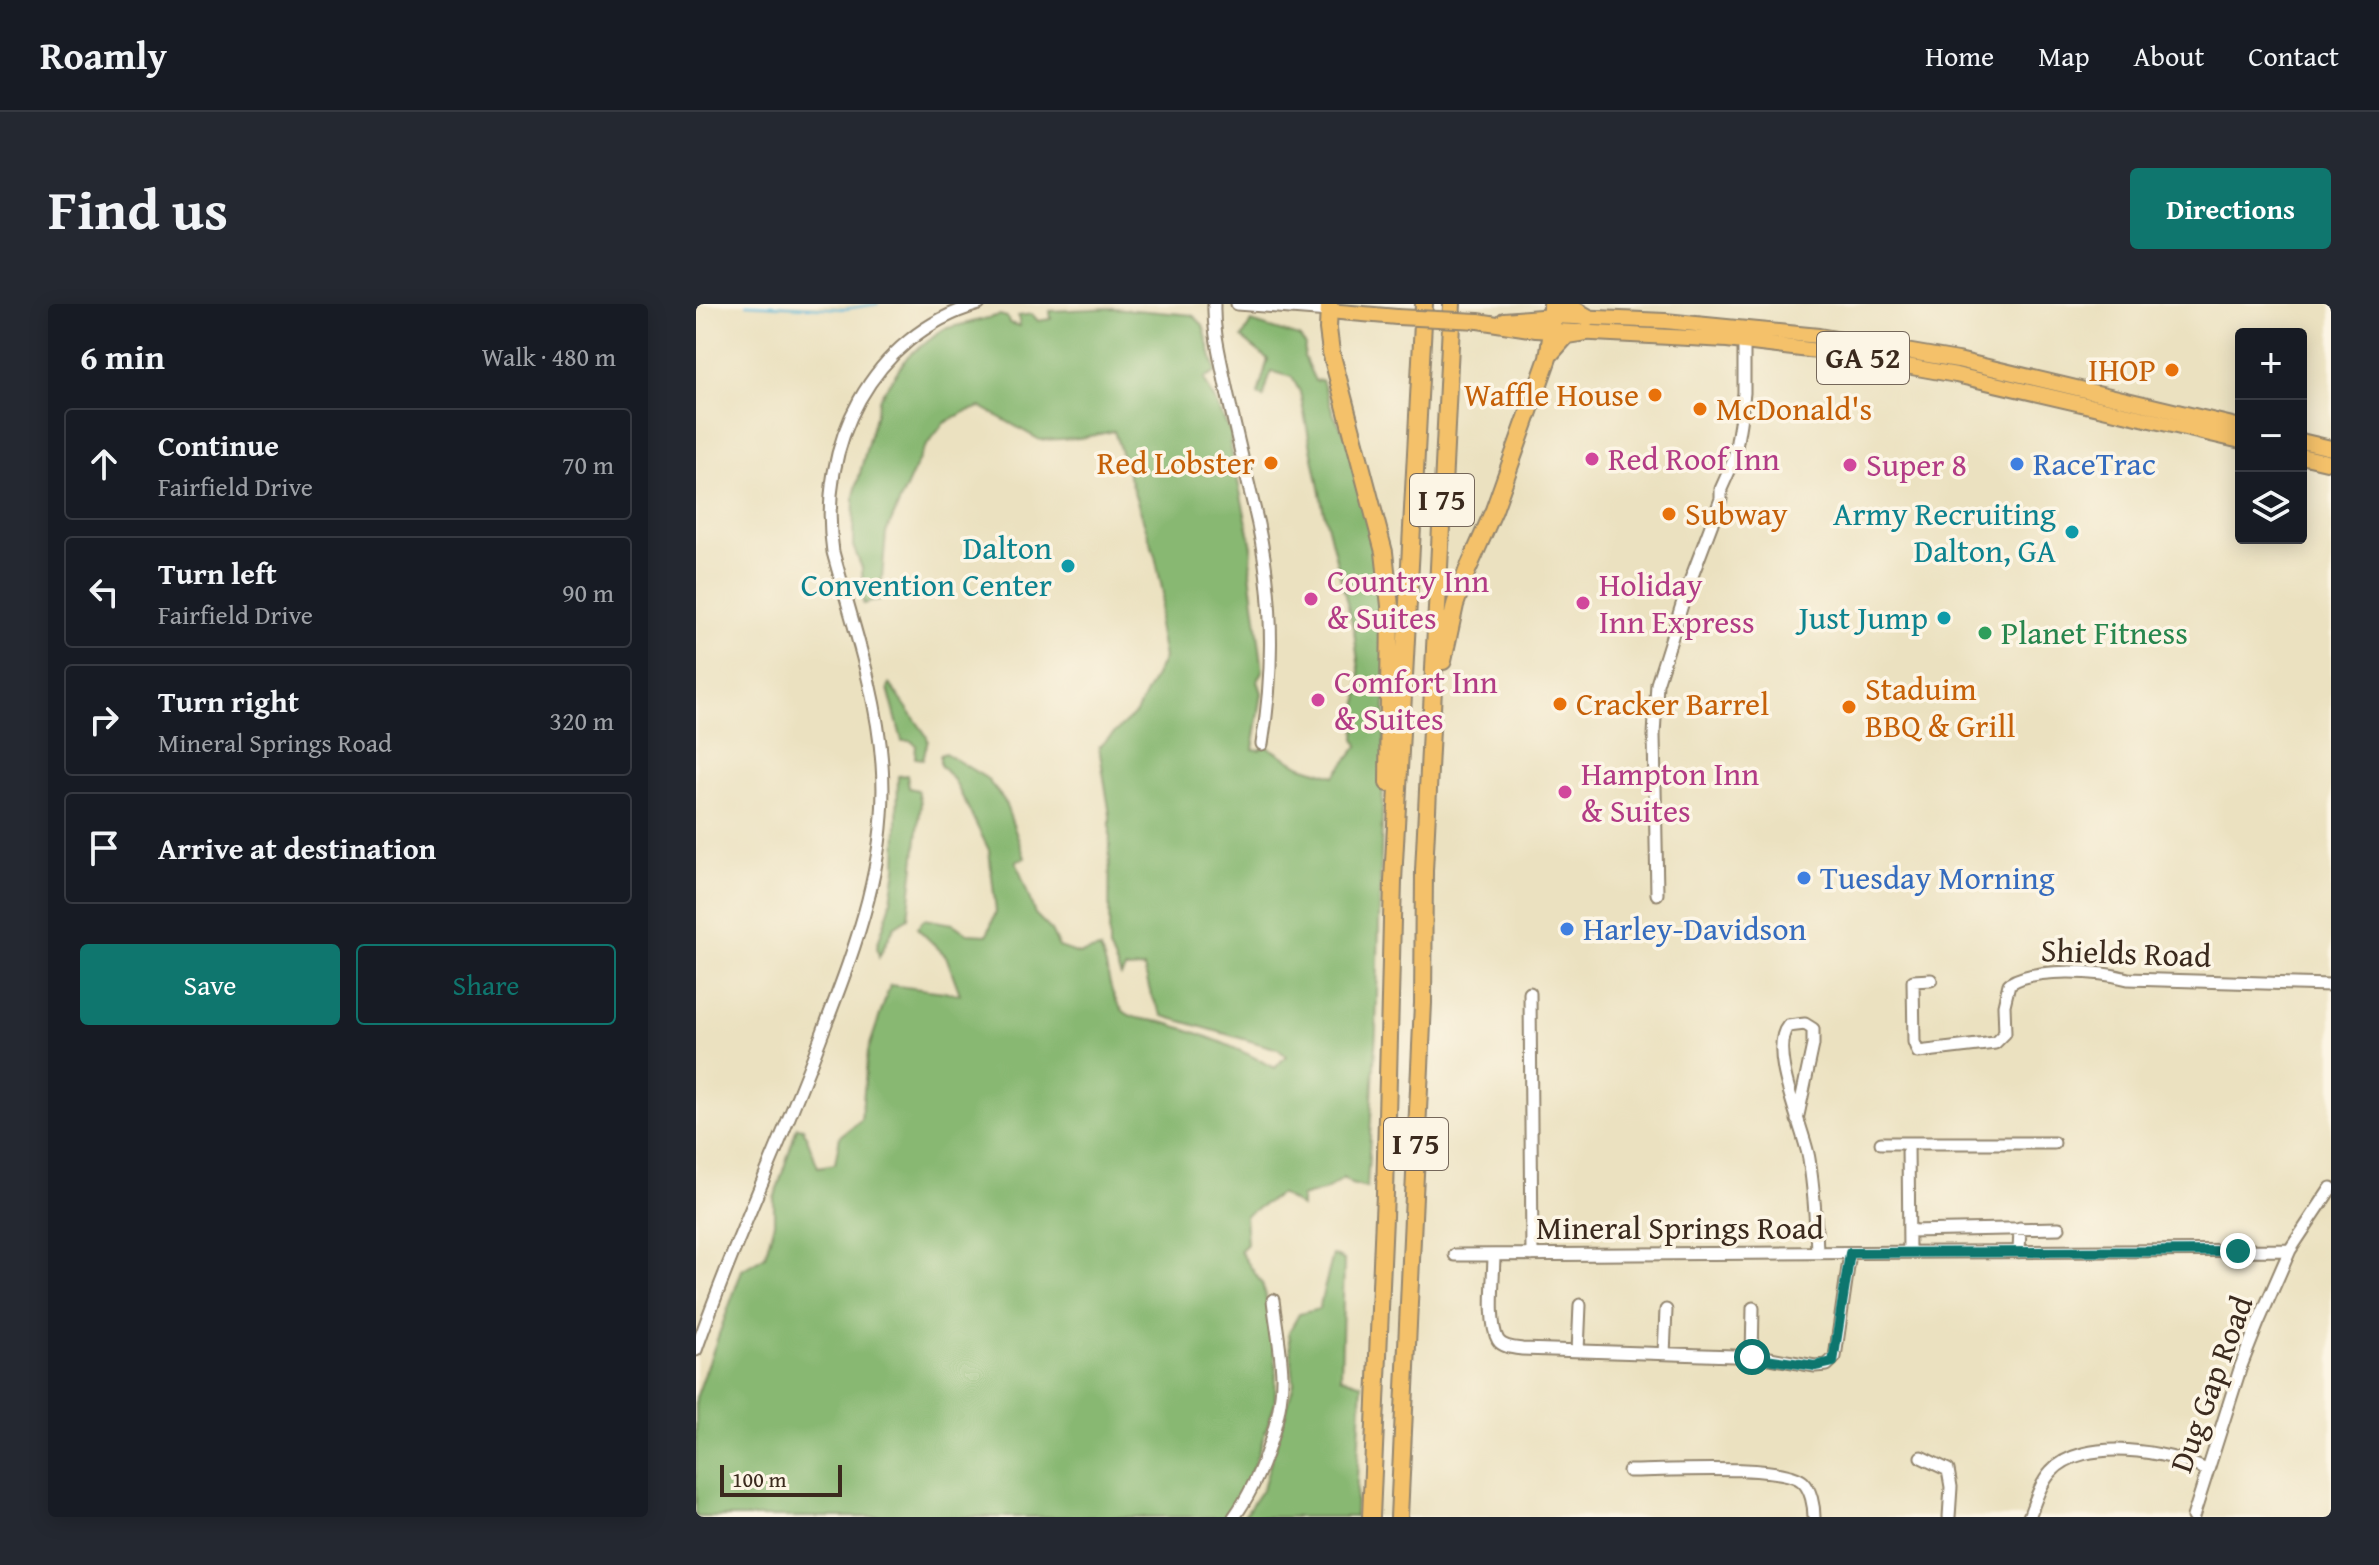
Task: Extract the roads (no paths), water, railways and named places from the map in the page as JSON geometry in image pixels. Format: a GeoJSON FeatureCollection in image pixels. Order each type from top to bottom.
{"type":"FeatureCollection","features":[{"type":"Feature","properties":{"kind":"highway","name":"I 75"},"geometry":{"type":"LineString","coordinates":[[1371,1517],[1385,1194],[1393,881],[1424,304]]}},
{"type":"Feature","properties":{"kind":"highway","name":"I 75"},"geometry":{"type":"LineString","coordinates":[[1399,1517],[1423,1003],[1424,871],[1452,304]]}},
{"type":"Feature","properties":{"kind":"highway"},"geometry":{"type":"LineString","coordinates":[[1329,308],[1331,352],[1378,523],[1390,606],[1388,781],[1393,881]]}},
{"type":"Feature","properties":{"kind":"highway"},"geometry":{"type":"LineString","coordinates":[[1433,697],[1467,571],[1494,510],[1548,358],[1556,314],[1588,325]]}},
{"type":"Feature","properties":{"kind":"highway"},"geometry":{"type":"LineString","coordinates":[[1548,358],[1567,335],[1588,325]]}},
{"type":"Feature","properties":{"kind":"main road","name":"GA 52"},"geometry":{"type":"LineString","coordinates":[[1329,308],[1397,317],[1478,321],[1556,314],[1588,325],[1870,344],[2235,439]]}},
{"type":"Feature","properties":{"kind":"main road","name":"GA 52"},"geometry":{"type":"LineString","coordinates":[[1981,373],[2235,426]]}},
{"type":"Feature","properties":{"kind":"main road"},"geometry":{"type":"LineString","coordinates":[[2307,442],[2331,448]]}},
{"type":"Feature","properties":{"kind":"main road"},"geometry":{"type":"LineString","coordinates":[[2307,457],[2331,463]]}},
{"type":"Feature","properties":{"kind":"street"},"geometry":{"type":"LineString","coordinates":[[696,1350],[852,957],[870,899],[879,849],[883,788],[876,712],[830,532],[830,494],[837,449],[857,404],[899,351],[935,323],[979,304]]}},
{"type":"Feature","properties":{"kind":"street"},"geometry":{"type":"LineString","coordinates":[[1214,304],[1215,335],[1263,558],[1272,669],[1262,744]]}},
{"type":"Feature","properties":{"kind":"street"},"geometry":{"type":"LineString","coordinates":[[1237,304],[1329,308]]}},
{"type":"Feature","properties":{"kind":"street"},"geometry":{"type":"LineString","coordinates":[[1657,894],[1654,724],[1657,684],[1686,592],[1721,499],[1721,489],[1734,460],[1744,393],[1744,335]]}},
{"type":"Feature","properties":{"kind":"street","name":"Shields Road"},"geometry":{"type":"LineString","coordinates":[[1931,980],[1913,981],[1914,1042],[1918,1052],[1995,1043],[2005,1033],[2004,1005],[2009,984],[2022,975],[2108,973],[2128,979],[2331,985]]}},
{"type":"Feature","properties":{"kind":"street"},"geometry":{"type":"LineString","coordinates":[[1530,993],[1532,1255]]}},
{"type":"Feature","properties":{"kind":"street"},"geometry":{"type":"LineString","coordinates":[[1797,1120],[1813,1045],[1813,1029],[1805,1024],[1788,1026],[1783,1039],[1786,1085],[1797,1120],[1809,1155],[1817,1253]]}},
{"type":"Feature","properties":{"kind":"street"},"geometry":{"type":"LineString","coordinates":[[1881,1143],[2054,1143]]}},
{"type":"Feature","properties":{"kind":"street"},"geometry":{"type":"LineString","coordinates":[[1908,1143],[1909,1252]]}},
{"type":"Feature","properties":{"kind":"street","name":"Dug Gap Road"},"geometry":{"type":"LineString","coordinates":[[2193,1517],[2241,1366],[2290,1250],[2331,1188]]}},
{"type":"Feature","properties":{"kind":"street"},"geometry":{"type":"LineString","coordinates":[[2019,1252],[2020,1228]]}},
{"type":"Feature","properties":{"kind":"street"},"geometry":{"type":"LineString","coordinates":[[1909,1231],[2059,1228]]}},
{"type":"Feature","properties":{"kind":"street","name":"Mineral Springs Road"},"geometry":{"type":"LineString","coordinates":[[1455,1255],[2290,1250]]}},
{"type":"Feature","properties":{"kind":"street"},"geometry":{"type":"LineString","coordinates":[[1494,1255],[1493,1322],[1498,1341],[1505,1346],[1752,1357],[1815,1366],[1833,1362],[1850,1253]]}},
{"type":"Feature","properties":{"kind":"street"},"geometry":{"type":"LineString","coordinates":[[1234,1517],[1260,1470],[1279,1408],[1282,1377],[1273,1300]]}},
{"type":"Feature","properties":{"kind":"street"},"geometry":{"type":"LineString","coordinates":[[1578,1351],[1580,1305]]}},
{"type":"Feature","properties":{"kind":"street"},"geometry":{"type":"LineString","coordinates":[[1752,1357],[1753,1308]]}},
{"type":"Feature","properties":{"kind":"street"},"geometry":{"type":"LineString","coordinates":[[1664,1354],[1666,1310]]}},
{"type":"Feature","properties":{"kind":"street"},"geometry":{"type":"LineString","coordinates":[[2029,1517],[2051,1471],[2067,1459],[2089,1454],[2141,1451],[2189,1461],[2206,1470]]}},
{"type":"Feature","properties":{"kind":"street"},"geometry":{"type":"LineString","coordinates":[[1921,1457],[1948,1470],[1951,1487],[1949,1517]]}},
{"type":"Feature","properties":{"kind":"street"},"geometry":{"type":"LineString","coordinates":[[1629,1471],[1791,1474],[1803,1482],[1809,1491],[1814,1517]]}},
{"type":"Feature","properties":{"kind":"waterway"},"geometry":{"type":"LineString","coordinates":[[746,304],[845,309],[878,304]]}},
{"type":"Feature","properties":{"kind":"place","name":"IHOP"},"geometry":{"type":"Point","coordinates":[2172,370]}},
{"type":"Feature","properties":{"kind":"place","name":"Waffle House"},"geometry":{"type":"Point","coordinates":[1655,395]}},
{"type":"Feature","properties":{"kind":"place","name":"McDonald's"},"geometry":{"type":"Point","coordinates":[1700,409]}},
{"type":"Feature","properties":{"kind":"place","name":"Red Roof Inn"},"geometry":{"type":"Point","coordinates":[1592,459]}},
{"type":"Feature","properties":{"kind":"place","name":"Red Lobster"},"geometry":{"type":"Point","coordinates":[1271,463]}},
{"type":"Feature","properties":{"kind":"place","name":"RaceTrac"},"geometry":{"type":"Point","coordinates":[2017,464]}},
{"type":"Feature","properties":{"kind":"place","name":"Super 8"},"geometry":{"type":"Point","coordinates":[1850,465]}},
{"type":"Feature","properties":{"kind":"place","name":"Subway"},"geometry":{"type":"Point","coordinates":[1669,514]}},
{"type":"Feature","properties":{"kind":"place","name":"Army Recruiting Dalton, GA"},"geometry":{"type":"Point","coordinates":[2072,532]}},
{"type":"Feature","properties":{"kind":"place","name":"Dalton Convention Center"},"geometry":{"type":"Point","coordinates":[1068,566]}},
{"type":"Feature","properties":{"kind":"place","name":"Country Inn & Suites"},"geometry":{"type":"Point","coordinates":[1311,599]}},
{"type":"Feature","properties":{"kind":"place","name":"Holiday Inn Express"},"geometry":{"type":"Point","coordinates":[1583,603]}},
{"type":"Feature","properties":{"kind":"place","name":"Just Jump"},"geometry":{"type":"Point","coordinates":[1944,618]}},
{"type":"Feature","properties":{"kind":"place","name":"Planet Fitness"},"geometry":{"type":"Point","coordinates":[1985,633]}},
{"type":"Feature","properties":{"kind":"place","name":"Comfort Inn & Suites"},"geometry":{"type":"Point","coordinates":[1318,700]}},
{"type":"Feature","properties":{"kind":"place","name":"Cracker Barrel"},"geometry":{"type":"Point","coordinates":[1560,704]}},
{"type":"Feature","properties":{"kind":"place","name":"Staduim BBQ & Grill"},"geometry":{"type":"Point","coordinates":[1849,707]}},
{"type":"Feature","properties":{"kind":"place","name":"Hampton Inn & Suites"},"geometry":{"type":"Point","coordinates":[1565,792]}},
{"type":"Feature","properties":{"kind":"place","name":"Tuesday Morning"},"geometry":{"type":"Point","coordinates":[1804,878]}},
{"type":"Feature","properties":{"kind":"place","name":"Harley-Davidson"},"geometry":{"type":"Point","coordinates":[1567,929]}}]}
